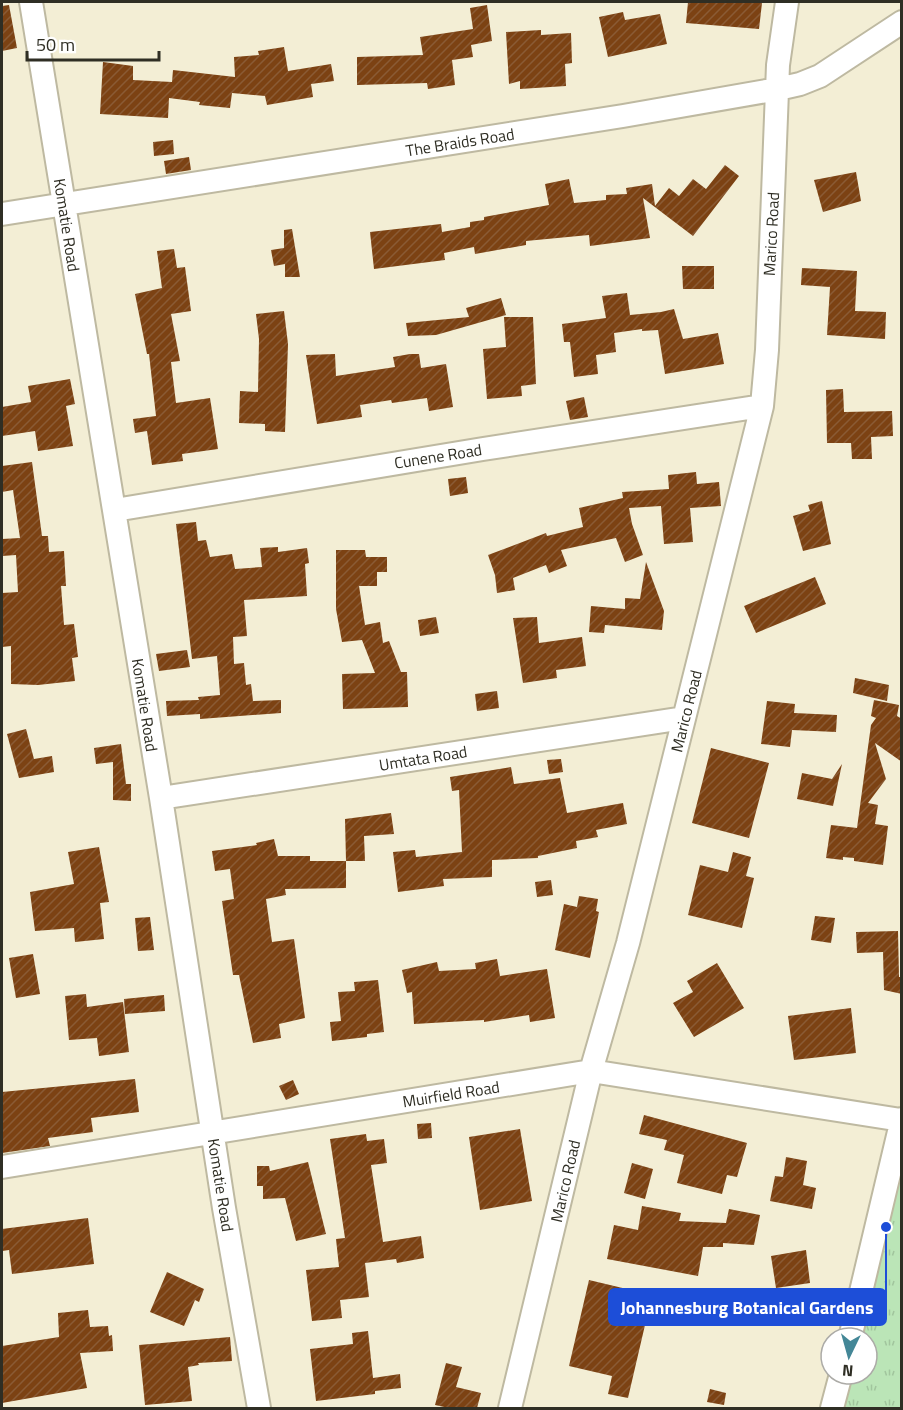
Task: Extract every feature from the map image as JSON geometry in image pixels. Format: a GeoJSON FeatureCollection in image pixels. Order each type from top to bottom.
{"type":"FeatureCollection","features":[{"type":"Feature","properties":{"kind":"street","name":"Komatie Road"},"geometry":{"type":"LineString","coordinates":[[30,2],[115,510],[212,1133],[259,1408]]}},
{"type":"Feature","properties":{"kind":"street","name":"Marico Road"},"geometry":{"type":"LineString","coordinates":[[510,1408],[591,1071],[628,943],[762,406],[766,377],[778,66],[787,2]]}},
{"type":"Feature","properties":{"kind":"street","name":"The Braids Road"},"geometry":{"type":"LineString","coordinates":[[2,214],[612,118],[778,89],[800,84],[819,76],[902,22]]}},
{"type":"Feature","properties":{"kind":"street","name":"Cunene Road"},"geometry":{"type":"LineString","coordinates":[[115,510],[483,449],[762,406]]}},
{"type":"Feature","properties":{"kind":"street","name":"Umtata Road"},"geometry":{"type":"LineString","coordinates":[[161,798],[684,718]]}},
{"type":"Feature","properties":{"kind":"street","name":"Muirfield Road"},"geometry":{"type":"LineString","coordinates":[[2,1167],[591,1071],[901,1119]]}},
{"type":"Feature","properties":{"kind":"street"},"geometry":{"type":"LineString","coordinates":[[853,1326],[901,1119]]}},
{"type":"Feature","properties":{"kind":"street"},"geometry":{"type":"LineString","coordinates":[[832,1408],[838,1386]]}},
{"type":"Feature","properties":{"kind":"green space"},"geometry":{"type":"Polygon","coordinates":[[[901,1101],[901,1408],[829,1408],[834,1386],[879,1386],[879,1326],[849,1326],[901,1101]]]}},
{"type":"Feature","properties":{"kind":"building"},"geometry":{"type":"Polygon","coordinates":[[[688,2],[762,3],[759,29],[686,23],[688,2]]]}},
{"type":"Feature","properties":{"kind":"building"},"geometry":{"type":"Polygon","coordinates":[[[9,5],[17,48],[2,51],[2,6],[9,5]]]}},
{"type":"Feature","properties":{"kind":"building"},"geometry":{"type":"Polygon","coordinates":[[[487,5],[492,41],[471,45],[473,57],[452,60],[455,85],[428,89],[427,83],[357,85],[357,57],[423,55],[420,37],[473,29],[470,8],[487,5]]]}},
{"type":"Feature","properties":{"kind":"building"},"geometry":{"type":"Polygon","coordinates":[[[623,12],[625,20],[660,14],[667,44],[608,57],[599,17],[623,12]]]}},
{"type":"Feature","properties":{"kind":"building"},"geometry":{"type":"Polygon","coordinates":[[[541,30],[541,35],[571,33],[572,63],[565,64],[566,86],[520,89],[520,81],[509,84],[506,32],[541,30]]]}},
{"type":"Feature","properties":{"kind":"building"},"geometry":{"type":"Polygon","coordinates":[[[284,47],[288,71],[331,64],[334,81],[311,84],[313,97],[267,105],[265,96],[232,93],[230,108],[199,105],[200,102],[169,98],[168,118],[100,114],[103,62],[133,66],[133,80],[172,82],[173,70],[235,77],[234,57],[259,55],[258,51],[284,47]]]}},
{"type":"Feature","properties":{"kind":"building"},"geometry":{"type":"Polygon","coordinates":[[[173,140],[174,154],[154,156],[153,142],[173,140]]]}},
{"type":"Feature","properties":{"kind":"building"},"geometry":{"type":"Polygon","coordinates":[[[189,157],[191,170],[166,174],[164,161],[189,157]]]}},
{"type":"Feature","properties":{"kind":"building"},"geometry":{"type":"Polygon","coordinates":[[[725,165],[739,176],[693,236],[643,198],[650,238],[590,246],[589,235],[526,241],[526,245],[475,254],[474,247],[444,253],[445,260],[374,269],[370,232],[441,224],[442,232],[470,227],[470,222],[484,220],[484,217],[549,205],[545,184],[569,179],[574,203],[606,200],[606,195],[627,194],[626,188],[652,184],[655,206],[669,188],[679,196],[693,179],[706,189],[725,165]]]}},
{"type":"Feature","properties":{"kind":"building"},"geometry":{"type":"Polygon","coordinates":[[[856,172],[861,201],[823,212],[814,180],[856,172]]]}},
{"type":"Feature","properties":{"kind":"building"},"geometry":{"type":"Polygon","coordinates":[[[292,229],[300,277],[285,277],[285,264],[274,266],[271,250],[284,248],[284,230],[292,229]]]}},
{"type":"Feature","properties":{"kind":"building"},"geometry":{"type":"Polygon","coordinates":[[[174,249],[177,268],[185,267],[191,311],[171,314],[180,361],[171,362],[176,403],[210,398],[218,449],[182,454],[183,461],[152,465],[147,431],[135,433],[133,419],[156,416],[149,354],[147,354],[135,294],[162,288],[157,251],[174,249]]]}},
{"type":"Feature","properties":{"kind":"building"},"geometry":{"type":"Polygon","coordinates":[[[682,266],[714,266],[714,289],[683,289],[682,266]]]}},
{"type":"Feature","properties":{"kind":"building"},"geometry":{"type":"Polygon","coordinates":[[[802,268],[857,271],[855,311],[886,312],[885,339],[827,335],[830,287],[801,285],[802,268]]]}},
{"type":"Feature","properties":{"kind":"building"},"geometry":{"type":"Polygon","coordinates":[[[627,293],[630,315],[674,309],[683,339],[718,333],[724,364],[665,374],[658,330],[642,331],[642,329],[614,333],[616,352],[596,355],[598,374],[574,377],[570,342],[564,342],[562,324],[606,318],[602,296],[627,293]]]}},
{"type":"Feature","properties":{"kind":"building"},"geometry":{"type":"Polygon","coordinates":[[[501,298],[506,315],[436,335],[408,336],[406,323],[469,317],[466,308],[501,298]]]}},
{"type":"Feature","properties":{"kind":"building"},"geometry":{"type":"Polygon","coordinates":[[[284,311],[288,344],[285,432],[265,431],[265,424],[239,423],[240,391],[258,392],[259,339],[256,314],[284,311]]]}},
{"type":"Feature","properties":{"kind":"building"},"geometry":{"type":"Polygon","coordinates":[[[504,317],[533,317],[536,384],[521,386],[522,396],[487,399],[483,349],[506,347],[504,317]]]}},
{"type":"Feature","properties":{"kind":"building"},"geometry":{"type":"Polygon","coordinates":[[[335,354],[336,376],[395,367],[393,357],[410,354],[419,354],[421,368],[446,364],[453,407],[429,411],[427,398],[392,403],[391,400],[360,405],[362,417],[317,424],[306,355],[335,354]]]}},
{"type":"Feature","properties":{"kind":"building"},"geometry":{"type":"Polygon","coordinates":[[[70,379],[75,404],[66,406],[73,446],[38,451],[35,431],[2,436],[2,407],[31,402],[28,386],[70,379]]]}},
{"type":"Feature","properties":{"kind":"building"},"geometry":{"type":"Polygon","coordinates":[[[843,389],[844,412],[892,411],[893,436],[871,437],[872,459],[852,459],[851,443],[827,443],[826,390],[843,389]]]}},
{"type":"Feature","properties":{"kind":"building"},"geometry":{"type":"Polygon","coordinates":[[[584,397],[588,417],[570,420],[566,401],[584,397]]]}},
{"type":"Feature","properties":{"kind":"building"},"geometry":{"type":"Polygon","coordinates":[[[32,462],[42,536],[48,536],[49,552],[64,551],[66,586],[61,586],[64,625],[74,624],[78,657],[72,658],[75,681],[38,685],[11,684],[11,646],[2,647],[2,593],[18,592],[16,555],[2,556],[2,539],[20,538],[13,490],[2,492],[2,466],[32,462]]]}},
{"type":"Feature","properties":{"kind":"building"},"geometry":{"type":"Polygon","coordinates":[[[696,472],[697,484],[719,482],[721,506],[690,508],[693,542],[664,544],[661,506],[629,508],[643,555],[625,562],[616,538],[561,550],[567,566],[549,573],[546,565],[513,578],[515,590],[497,593],[495,575],[488,555],[546,533],[547,536],[583,527],[579,508],[623,498],[622,492],[669,489],[668,475],[696,472]]]}},
{"type":"Feature","properties":{"kind":"building"},"geometry":{"type":"Polygon","coordinates":[[[466,477],[468,493],[450,496],[448,479],[466,477]]]}},
{"type":"Feature","properties":{"kind":"building"},"geometry":{"type":"Polygon","coordinates":[[[822,501],[831,544],[803,551],[793,516],[810,511],[808,505],[822,501]]]}},
{"type":"Feature","properties":{"kind":"building"},"geometry":{"type":"Polygon","coordinates":[[[196,522],[198,541],[206,540],[210,557],[232,554],[235,569],[262,567],[260,548],[278,547],[278,552],[307,548],[309,563],[305,564],[307,596],[244,600],[247,636],[233,637],[234,664],[244,663],[246,685],[251,684],[253,701],[281,700],[281,713],[200,719],[200,714],[167,716],[166,701],[199,700],[198,697],[220,695],[217,656],[192,659],[176,524],[196,522]]]}},
{"type":"Feature","properties":{"kind":"building"},"geometry":{"type":"Polygon","coordinates":[[[336,550],[365,550],[366,557],[387,557],[387,572],[377,572],[377,586],[359,586],[365,625],[380,622],[383,643],[389,641],[401,672],[407,672],[408,707],[343,709],[342,674],[375,673],[362,640],[342,642],[336,609],[336,550]]]}},
{"type":"Feature","properties":{"kind":"building"},"geometry":{"type":"Polygon","coordinates":[[[646,562],[664,611],[662,630],[605,625],[604,633],[589,632],[591,606],[625,609],[625,598],[640,599],[646,562]]]}},
{"type":"Feature","properties":{"kind":"building"},"geometry":{"type":"Polygon","coordinates":[[[815,577],[826,604],[756,633],[744,606],[815,577]]]}},
{"type":"Feature","properties":{"kind":"building"},"geometry":{"type":"Polygon","coordinates":[[[436,617],[439,633],[420,636],[418,620],[436,617]]]}},
{"type":"Feature","properties":{"kind":"building"},"geometry":{"type":"Polygon","coordinates":[[[537,617],[539,643],[582,637],[586,666],[556,670],[557,678],[523,683],[513,618],[537,617]]]}},
{"type":"Feature","properties":{"kind":"building"},"geometry":{"type":"Polygon","coordinates":[[[187,650],[190,667],[159,671],[156,654],[187,650]]]}},
{"type":"Feature","properties":{"kind":"building"},"geometry":{"type":"Polygon","coordinates":[[[855,678],[889,685],[887,701],[853,693],[855,678]]]}},
{"type":"Feature","properties":{"kind":"building"},"geometry":{"type":"Polygon","coordinates":[[[497,691],[499,708],[477,711],[475,694],[497,691]]]}},
{"type":"Feature","properties":{"kind":"building"},"geometry":{"type":"Polygon","coordinates":[[[874,700],[899,705],[897,716],[902,719],[902,762],[875,743],[886,779],[868,803],[878,805],[875,824],[888,826],[883,865],[854,861],[854,858],[843,857],[843,860],[826,858],[831,825],[857,828],[871,725],[876,718],[871,716],[874,700]]]}},
{"type":"Feature","properties":{"kind":"building"},"geometry":{"type":"Polygon","coordinates":[[[767,701],[795,704],[794,713],[837,715],[836,732],[792,730],[790,747],[761,744],[767,701]]]}},
{"type":"Feature","properties":{"kind":"building"},"geometry":{"type":"Polygon","coordinates":[[[26,729],[34,759],[52,756],[54,772],[19,778],[7,734],[26,729]]]}},
{"type":"Feature","properties":{"kind":"building"},"geometry":{"type":"Polygon","coordinates":[[[121,744],[126,784],[131,784],[131,801],[113,800],[113,762],[96,764],[94,748],[121,744]]]}},
{"type":"Feature","properties":{"kind":"building"},"geometry":{"type":"Polygon","coordinates":[[[711,748],[769,763],[749,838],[692,823],[711,748]]]}},
{"type":"Feature","properties":{"kind":"building"},"geometry":{"type":"Polygon","coordinates":[[[561,759],[563,772],[549,774],[547,760],[561,759]]]}},
{"type":"Feature","properties":{"kind":"building"},"geometry":{"type":"Polygon","coordinates":[[[842,764],[833,806],[797,799],[802,773],[832,779],[842,764]]]}},
{"type":"Feature","properties":{"kind":"building"},"geometry":{"type":"Polygon","coordinates":[[[511,767],[514,784],[560,778],[567,813],[623,803],[627,824],[596,830],[598,837],[576,841],[577,848],[538,856],[538,858],[492,860],[492,877],[443,879],[444,886],[398,892],[393,852],[415,850],[416,857],[462,852],[459,790],[452,791],[450,777],[511,767]]]}},
{"type":"Feature","properties":{"kind":"building"},"geometry":{"type":"Polygon","coordinates":[[[391,813],[394,834],[364,836],[365,861],[346,861],[345,819],[391,813]]]}},
{"type":"Feature","properties":{"kind":"building"},"geometry":{"type":"Polygon","coordinates":[[[274,839],[278,856],[310,856],[310,861],[346,861],[346,888],[285,889],[286,895],[266,899],[272,942],[294,939],[305,1018],[279,1024],[281,1038],[253,1043],[239,975],[233,975],[222,901],[234,899],[230,869],[215,871],[212,851],[257,845],[256,843],[274,839]]]}},
{"type":"Feature","properties":{"kind":"building"},"geometry":{"type":"Polygon","coordinates":[[[99,847],[109,902],[100,903],[104,939],[75,942],[74,928],[35,931],[30,892],[74,884],[68,852],[99,847]]]}},
{"type":"Feature","properties":{"kind":"building"},"geometry":{"type":"Polygon","coordinates":[[[733,852],[751,857],[746,876],[754,878],[742,928],[688,915],[700,865],[728,872],[733,852]]]}},
{"type":"Feature","properties":{"kind":"building"},"geometry":{"type":"Polygon","coordinates":[[[551,880],[553,895],[537,897],[535,882],[551,880]]]}},
{"type":"Feature","properties":{"kind":"building"},"geometry":{"type":"Polygon","coordinates":[[[579,896],[598,899],[596,911],[599,912],[590,958],[555,950],[564,904],[577,907],[579,896]]]}},
{"type":"Feature","properties":{"kind":"building"},"geometry":{"type":"Polygon","coordinates":[[[815,916],[835,918],[831,943],[811,940],[815,916]]]}},
{"type":"Feature","properties":{"kind":"building"},"geometry":{"type":"Polygon","coordinates":[[[150,917],[154,950],[138,951],[135,918],[150,917]]]}},
{"type":"Feature","properties":{"kind":"building"},"geometry":{"type":"Polygon","coordinates":[[[898,931],[899,977],[902,977],[902,994],[884,990],[883,952],[857,953],[856,932],[898,931]]]}},
{"type":"Feature","properties":{"kind":"building"},"geometry":{"type":"Polygon","coordinates":[[[33,954],[40,994],[16,998],[9,958],[33,954]]]}},
{"type":"Feature","properties":{"kind":"building"},"geometry":{"type":"Polygon","coordinates":[[[497,959],[500,976],[547,969],[555,1018],[530,1022],[529,1015],[484,1022],[484,1020],[414,1024],[412,992],[407,993],[402,970],[437,962],[439,971],[476,969],[475,963],[497,959]]]}},
{"type":"Feature","properties":{"kind":"building"},"geometry":{"type":"Polygon","coordinates":[[[717,963],[744,1008],[694,1037],[673,1003],[693,992],[687,981],[717,963]]]}},
{"type":"Feature","properties":{"kind":"building"},"geometry":{"type":"Polygon","coordinates":[[[378,980],[384,1032],[367,1034],[367,1037],[332,1041],[330,1022],[341,1021],[338,992],[355,991],[354,982],[378,980]]]}},
{"type":"Feature","properties":{"kind":"building"},"geometry":{"type":"Polygon","coordinates":[[[86,994],[87,1007],[123,1002],[129,1052],[99,1056],[97,1038],[69,1040],[65,996],[86,994]]]}},
{"type":"Feature","properties":{"kind":"building"},"geometry":{"type":"Polygon","coordinates":[[[164,995],[165,1011],[125,1014],[124,999],[164,995]]]}},
{"type":"Feature","properties":{"kind":"building"},"geometry":{"type":"Polygon","coordinates":[[[851,1008],[856,1053],[794,1060],[788,1016],[851,1008]]]}},
{"type":"Feature","properties":{"kind":"building"},"geometry":{"type":"Polygon","coordinates":[[[135,1079],[139,1112],[91,1118],[93,1132],[48,1138],[50,1146],[2,1153],[2,1092],[135,1079]]]}},
{"type":"Feature","properties":{"kind":"building"},"geometry":{"type":"Polygon","coordinates":[[[293,1080],[299,1094],[286,1100],[279,1086],[293,1080]]]}},
{"type":"Feature","properties":{"kind":"building"},"geometry":{"type":"Polygon","coordinates":[[[644,1115],[747,1143],[737,1177],[727,1175],[722,1194],[677,1183],[684,1155],[664,1150],[667,1140],[639,1134],[644,1115]]]}},
{"type":"Feature","properties":{"kind":"building"},"geometry":{"type":"Polygon","coordinates":[[[431,1123],[432,1138],[418,1139],[417,1124],[431,1123]]]}},
{"type":"Feature","properties":{"kind":"building"},"geometry":{"type":"Polygon","coordinates":[[[520,1129],[532,1201],[480,1210],[469,1137],[520,1129]]]}},
{"type":"Feature","properties":{"kind":"building"},"geometry":{"type":"Polygon","coordinates":[[[366,1134],[367,1141],[384,1139],[387,1163],[371,1165],[383,1242],[421,1236],[424,1258],[397,1263],[396,1259],[365,1263],[369,1297],[340,1300],[342,1318],[312,1321],[306,1270],[339,1267],[336,1239],[345,1238],[330,1139],[366,1134]]]}},
{"type":"Feature","properties":{"kind":"building"},"geometry":{"type":"Polygon","coordinates":[[[786,1157],[807,1161],[803,1185],[816,1188],[812,1209],[770,1201],[775,1176],[783,1177],[786,1157]]]}},
{"type":"Feature","properties":{"kind":"building"},"geometry":{"type":"Polygon","coordinates":[[[308,1162],[326,1234],[296,1241],[285,1198],[263,1199],[263,1186],[257,1186],[257,1166],[269,1166],[270,1171],[308,1162]]]}},
{"type":"Feature","properties":{"kind":"building"},"geometry":{"type":"Polygon","coordinates":[[[632,1163],[653,1169],[645,1199],[624,1193],[632,1163]]]}},
{"type":"Feature","properties":{"kind":"building"},"geometry":{"type":"Polygon","coordinates":[[[642,1206],[681,1213],[679,1221],[726,1223],[729,1209],[760,1215],[754,1245],[723,1243],[723,1247],[703,1247],[698,1276],[607,1259],[614,1225],[638,1230],[642,1206]]]}},
{"type":"Feature","properties":{"kind":"building"},"geometry":{"type":"Polygon","coordinates":[[[88,1218],[94,1264],[12,1274],[9,1250],[2,1251],[2,1229],[88,1218]]]}},
{"type":"Feature","properties":{"kind":"building"},"geometry":{"type":"Polygon","coordinates":[[[806,1250],[810,1283],[776,1288],[771,1256],[806,1250]]]}},
{"type":"Feature","properties":{"kind":"building"},"geometry":{"type":"Polygon","coordinates":[[[167,1272],[204,1289],[199,1302],[195,1300],[184,1326],[150,1312],[167,1272]]]}},
{"type":"Feature","properties":{"kind":"building"},"geometry":{"type":"Polygon","coordinates":[[[589,1280],[652,1295],[628,1398],[608,1394],[612,1376],[569,1366],[589,1280]]]}},
{"type":"Feature","properties":{"kind":"building"},"geometry":{"type":"Polygon","coordinates":[[[88,1310],[90,1327],[108,1326],[109,1336],[112,1335],[113,1351],[80,1353],[87,1388],[2,1403],[2,1346],[59,1337],[58,1313],[88,1310]]]}},
{"type":"Feature","properties":{"kind":"building"},"geometry":{"type":"Polygon","coordinates":[[[368,1331],[373,1378],[400,1374],[401,1388],[375,1391],[375,1394],[316,1401],[310,1349],[353,1344],[352,1333],[368,1331]]]}},
{"type":"Feature","properties":{"kind":"building"},"geometry":{"type":"Polygon","coordinates":[[[230,1337],[232,1361],[198,1363],[199,1365],[188,1367],[192,1401],[145,1405],[139,1345],[230,1337]]]}},
{"type":"Feature","properties":{"kind":"building"},"geometry":{"type":"Polygon","coordinates":[[[446,1363],[462,1367],[456,1387],[481,1393],[477,1408],[449,1408],[435,1405],[446,1363]]]}},
{"type":"Feature","properties":{"kind":"building"},"geometry":{"type":"Polygon","coordinates":[[[710,1389],[726,1393],[724,1405],[707,1402],[710,1389]]]}},
{"type":"Feature","properties":{"kind":"place","name":"Johannesburg Botanical Gardens"},"geometry":{"type":"Point","coordinates":[886,1227]}}]}
